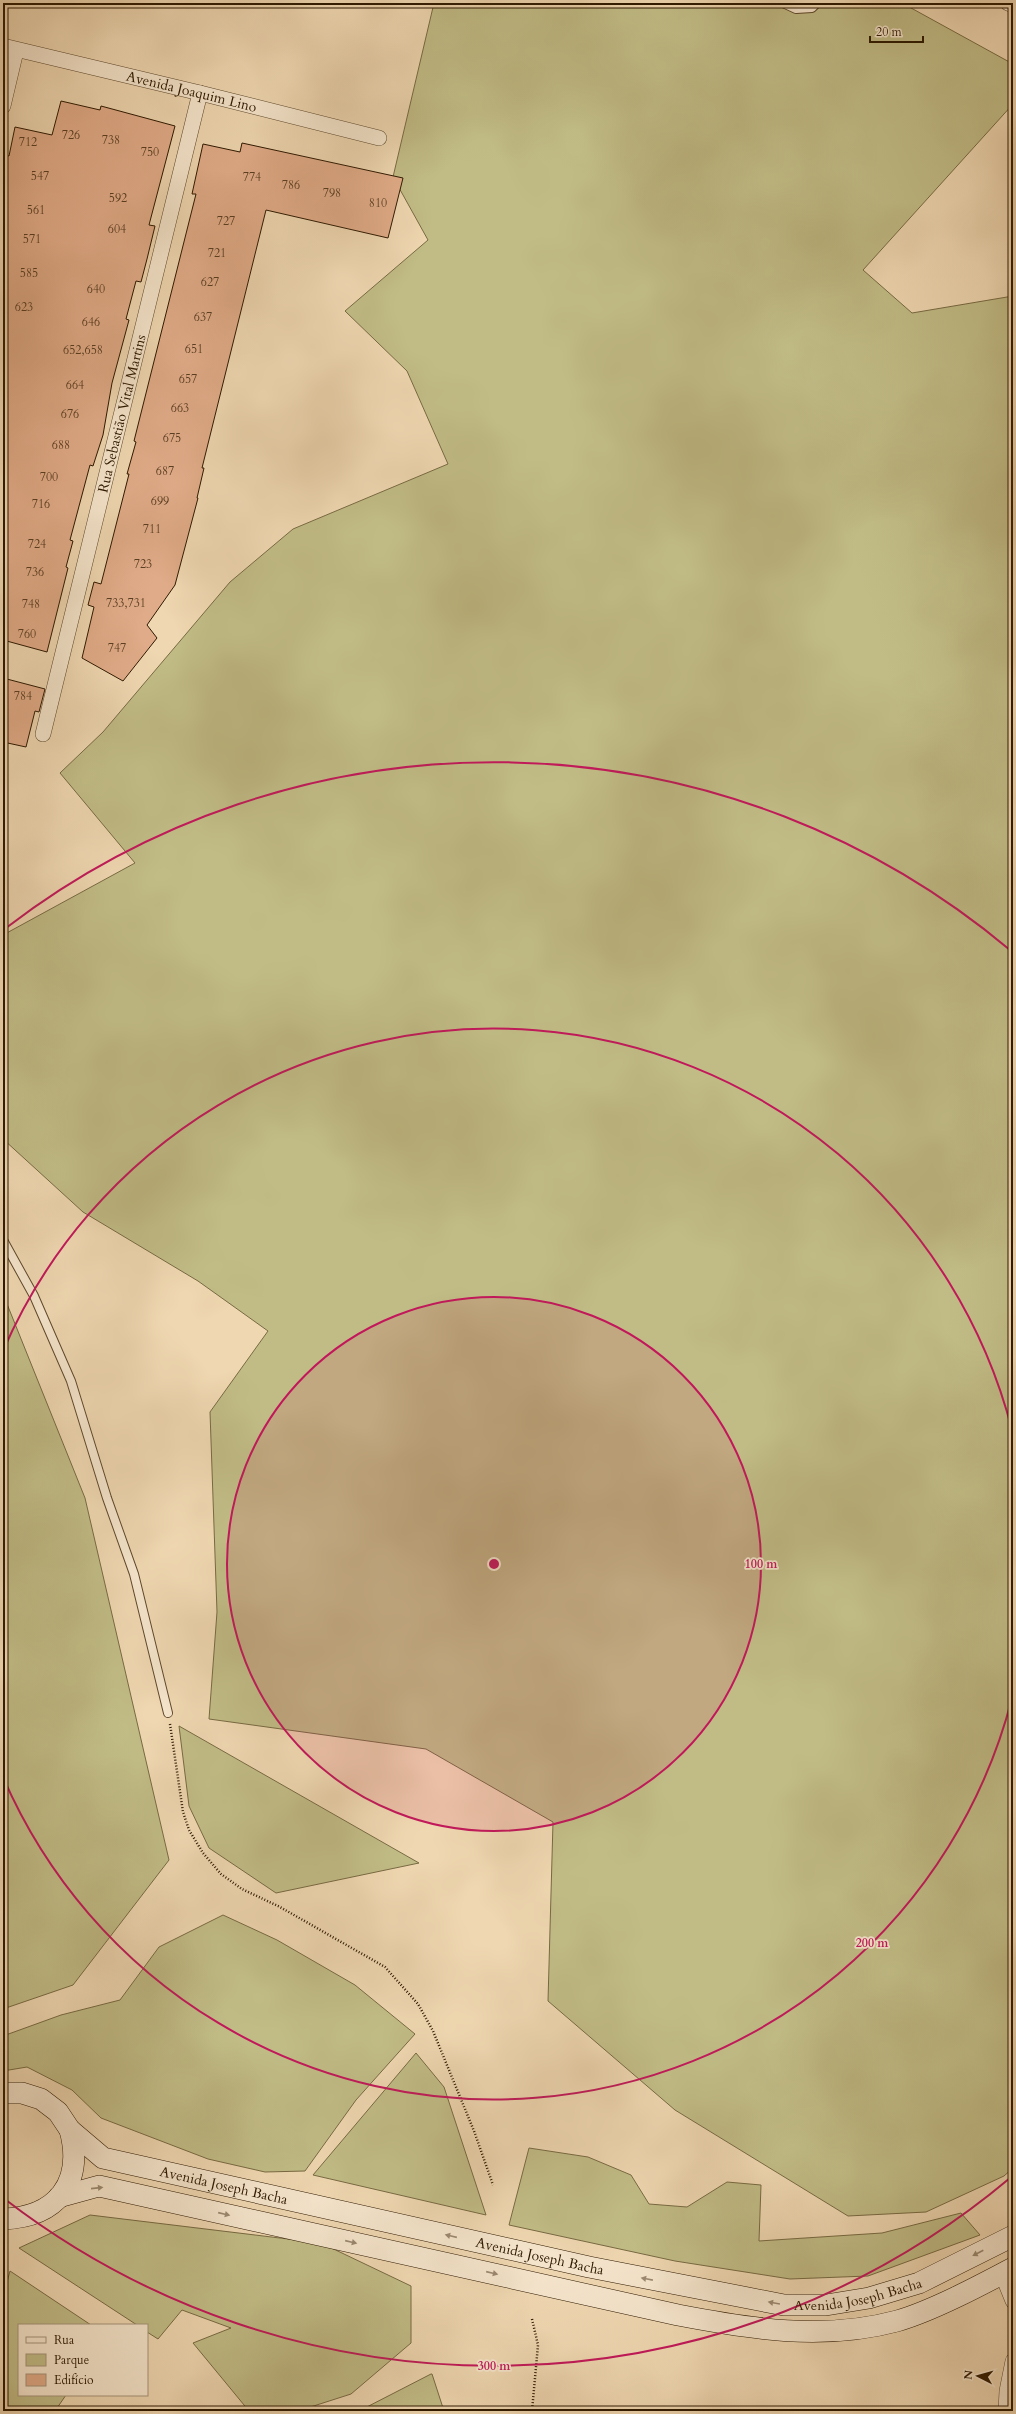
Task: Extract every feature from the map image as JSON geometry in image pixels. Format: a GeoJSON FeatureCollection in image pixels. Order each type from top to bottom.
{"type":"FeatureCollection","features":[{"type":"Feature","properties":{"kind":"main road","name":"Avenida Joseph Bacha"},"geometry":{"type":"LineString","coordinates":[[3,2093],[22,2093],[42,2100],[58,2112],[70,2130],[103,2158],[589,2267],[784,2305],[826,2305],[869,2298],[905,2288],[919,2283],[1013,2236]]}},
{"type":"Feature","properties":{"kind":"main road","name":"Avenida Joseph Bacha"},"geometry":{"type":"LineString","coordinates":[[3,2219],[24,2218],[43,2210],[60,2197],[69,2182],[74,2165],[74,2147],[70,2130]]}},
{"type":"Feature","properties":{"kind":"main road","name":"Avenida Joseph Bacha"},"geometry":{"type":"LineString","coordinates":[[60,2197],[99,2186],[670,2313],[745,2328],[794,2333],[852,2329],[898,2321],[946,2301],[1008,2271]]}},
{"type":"Feature","properties":{"kind":"street"},"geometry":{"type":"LineString","coordinates":[[1008,3],[1013,5]]}},
{"type":"Feature","properties":{"kind":"street"},"geometry":{"type":"LineString","coordinates":[[3,106],[10,49]]}},
{"type":"Feature","properties":{"kind":"street","name":"Avenida Joaquim Lino"},"geometry":{"type":"LineString","coordinates":[[10,49],[200,93],[379,138]]}},
{"type":"Feature","properties":{"kind":"street","name":"Rua Sebastião Vital Martins"},"geometry":{"type":"LineString","coordinates":[[43,734],[200,93]]}},
{"type":"Feature","properties":{"kind":"street"},"geometry":{"type":"LineString","coordinates":[[1008,2271],[1013,2301]]}},
{"type":"Feature","properties":{"kind":"street"},"geometry":{"type":"LineString","coordinates":[[1006,2411],[1007,2391],[1013,2361]]}},
{"type":"Feature","properties":{"kind":"lane"},"geometry":{"type":"LineString","coordinates":[[783,3],[796,9],[812,8],[817,3]]}},
{"type":"Feature","properties":{"kind":"lane"},"geometry":{"type":"LineString","coordinates":[[3,1240],[34,1296],[71,1381],[107,1498],[134,1574],[168,1713]]}},
{"type":"Feature","properties":{"kind":"path"},"geometry":{"type":"LineString","coordinates":[[168,1713],[183,1812],[188,1830],[203,1853],[221,1874],[242,1889],[280,1907],[385,1967],[418,2004],[433,2031],[471,2124],[493,2185]]}},
{"type":"Feature","properties":{"kind":"path"},"geometry":{"type":"LineString","coordinates":[[532,2319],[538,2345],[532,2411]]}},
{"type":"Feature","properties":{"kind":"green space"},"geometry":{"type":"Polygon","coordinates":[[[434,3],[902,3],[1013,64],[1013,104],[863,270],[912,313],[1013,296],[1013,2168],[1004,2176],[926,2212],[848,2216],[675,2110],[548,2001],[553,1822],[426,1749],[209,1719],[217,1612],[210,1412],[268,1331],[198,1281],[83,1212],[3,1139],[3,935],[135,863],[60,773],[103,732],[230,582],[293,529],[448,464],[407,371],[345,311],[428,240],[393,177],[434,3]]]}},
{"type":"Feature","properties":{"kind":"green space"},"geometry":{"type":"Polygon","coordinates":[[[3,1294],[85,1498],[169,1860],[73,1985],[3,2009],[3,1294]]]}},
{"type":"Feature","properties":{"kind":"green space"},"geometry":{"type":"Polygon","coordinates":[[[179,1726],[419,1863],[276,1893],[209,1848],[189,1806],[179,1726]]]}},
{"type":"Feature","properties":{"kind":"green space"},"geometry":{"type":"Polygon","coordinates":[[[223,1915],[277,1940],[355,1985],[415,2034],[356,2100],[305,2171],[265,2172],[208,2159],[101,2118],[72,2090],[27,2067],[3,2071],[3,2036],[61,2015],[120,2000],[159,1947],[223,1915]]]}},
{"type":"Feature","properties":{"kind":"green space"},"geometry":{"type":"Polygon","coordinates":[[[416,2053],[444,2087],[486,2215],[313,2175],[416,2053]]]}},
{"type":"Feature","properties":{"kind":"green space"},"geometry":{"type":"Polygon","coordinates":[[[529,2148],[588,2157],[631,2175],[649,2204],[687,2207],[727,2182],[761,2185],[759,2241],[882,2233],[961,2213],[980,2235],[868,2276],[790,2279],[675,2261],[509,2225],[529,2148]]]}},
{"type":"Feature","properties":{"kind":"green space"},"geometry":{"type":"Polygon","coordinates":[[[90,2215],[321,2243],[411,2286],[411,2343],[351,2394],[298,2411],[249,2411],[193,2343],[231,2328],[182,2310],[158,2339],[148,2333],[148,2324],[135,2324],[19,2248],[90,2215]]]}},
{"type":"Feature","properties":{"kind":"green space"},"geometry":{"type":"Polygon","coordinates":[[[10,2271],[90,2324],[18,2324],[18,2396],[65,2396],[55,2411],[3,2411],[3,2297],[10,2271]]]}},
{"type":"Feature","properties":{"kind":"green space"},"geometry":{"type":"Polygon","coordinates":[[[431,2374],[444,2411],[359,2411],[431,2374]]]}},
{"type":"Feature","properties":{"kind":"building"},"geometry":{"type":"Polygon","coordinates":[[[61,101],[100,110],[101,106],[175,126],[149,225],[155,226],[147,259],[141,282],[136,281],[126,319],[129,320],[112,383],[103,435],[93,466],[90,465],[70,540],[73,541],[66,567],[68,568],[47,652],[3,640],[3,169],[6,155],[9,156],[15,127],[52,135],[61,101]]]}},
{"type":"Feature","properties":{"kind":"building"},"geometry":{"type":"Polygon","coordinates":[[[242,143],[403,178],[388,238],[266,210],[202,468],[204,468],[198,498],[175,585],[147,625],[157,638],[123,681],[82,658],[94,607],[88,605],[94,582],[101,584],[129,474],[127,474],[136,442],[134,441],[196,194],[192,194],[203,144],[240,152],[242,143]]]}},
{"type":"Feature","properties":{"kind":"building"},"geometry":{"type":"Polygon","coordinates":[[[3,678],[45,689],[39,712],[35,711],[26,747],[3,742],[3,678]]]}}]}
